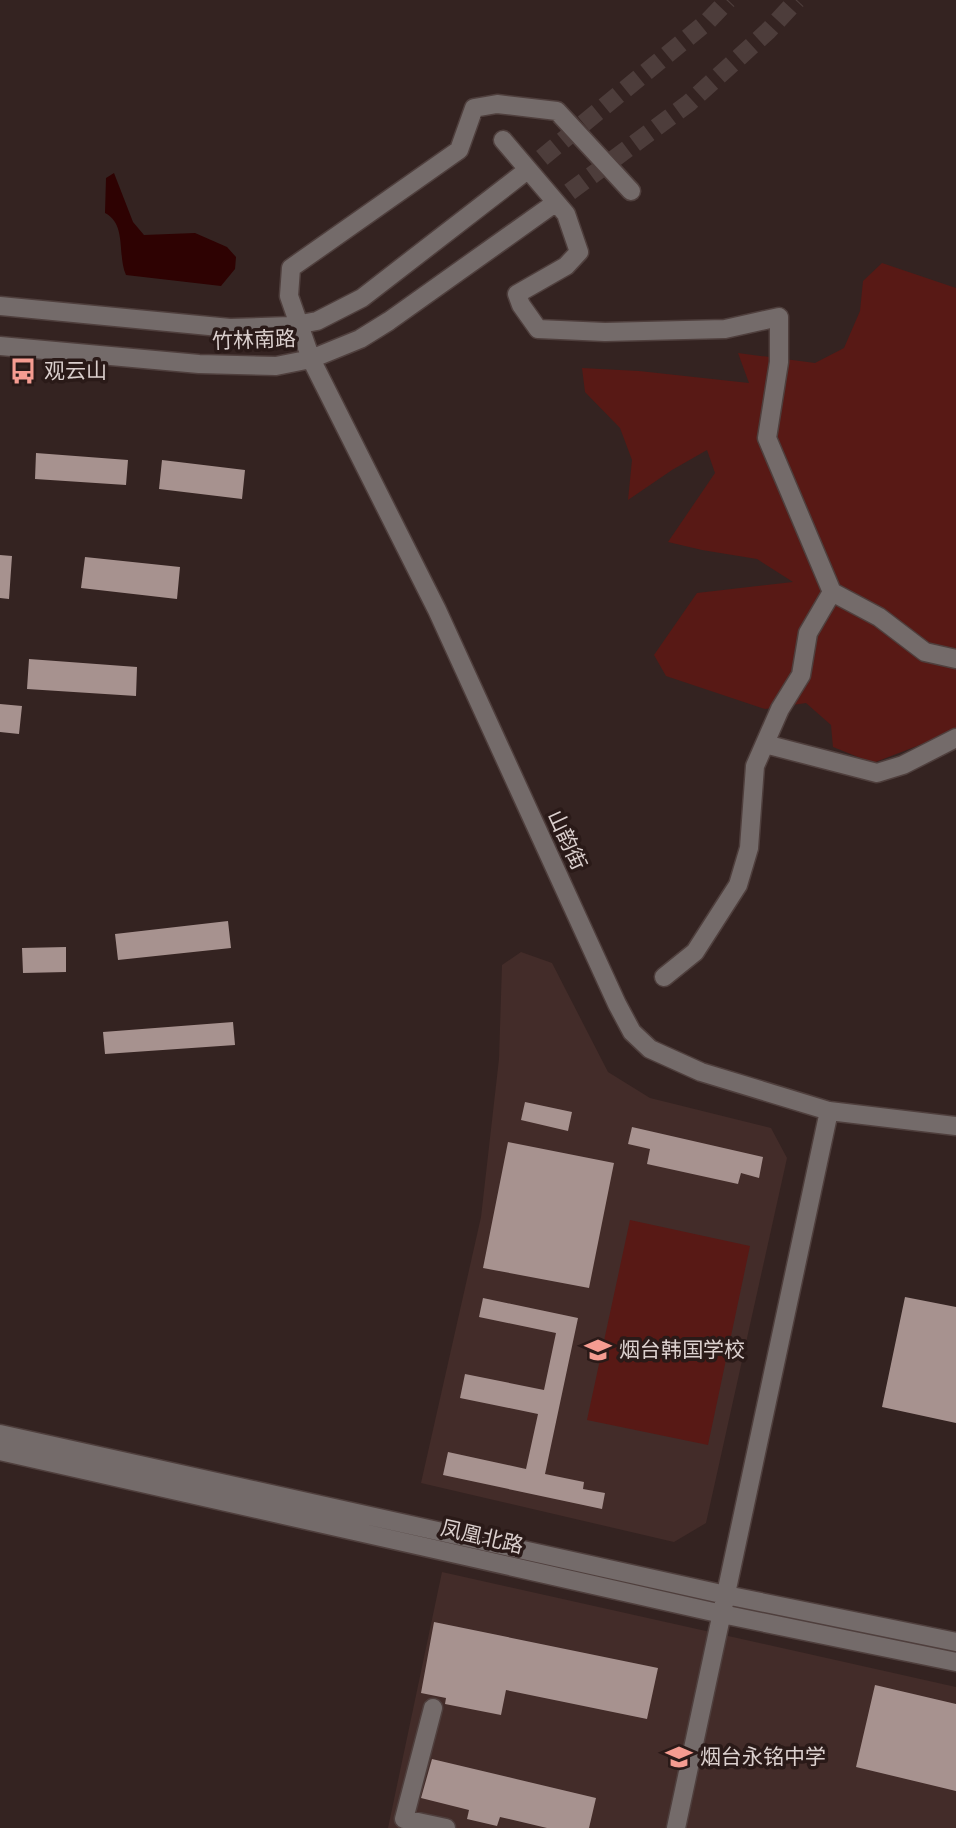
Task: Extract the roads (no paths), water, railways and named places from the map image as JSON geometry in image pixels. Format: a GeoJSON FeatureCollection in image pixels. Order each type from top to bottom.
{"type":"FeatureCollection","features":[{"type":"Feature","properties":{"kind":"street","name":"山韵街"},"geometry":{"type":"LineString","coordinates":[[631,191],[557,111],[497,104],[474,108],[459,150],[291,268],[289,296],[311,359],[437,610],[632,1032],[650,1049],[701,1072],[829,1111],[956,1126]]}},
{"type":"Feature","properties":{"kind":"street"},"geometry":{"type":"LineString","coordinates":[[503,139],[566,215],[579,253],[566,266],[517,294],[521,305],[538,329],[606,332],[725,329],[779,317],[779,362],[767,438],[832,592],[878,617],[925,652],[956,659]]}},
{"type":"Feature","properties":{"kind":"street","name":"竹林南路"},"geometry":{"type":"LineString","coordinates":[[0,306],[230,328],[299,324],[329,316],[362,298],[521,174]]}},
{"type":"Feature","properties":{"kind":"street","name":"竹林南路"},"geometry":{"type":"LineString","coordinates":[[0,346],[199,364],[276,366],[311,359],[360,339],[389,321],[548,208]]}},
{"type":"Feature","properties":{"kind":"street"},"geometry":{"type":"LineString","coordinates":[[664,977],[695,953],[738,885],[749,848],[755,766],[780,709],[801,675],[808,633],[832,592]]}},
{"type":"Feature","properties":{"kind":"street"},"geometry":{"type":"LineString","coordinates":[[765,744],[877,773],[904,765],[956,738]]}},
{"type":"Feature","properties":{"kind":"street"},"geometry":{"type":"LineString","coordinates":[[676,1828],[829,1111]]}},
{"type":"Feature","properties":{"kind":"street","name":"凤凰北路"},"geometry":{"type":"LineString","coordinates":[[0,1434],[726,1595],[956,1642]]}},
{"type":"Feature","properties":{"kind":"street","name":"凤凰北路"},"geometry":{"type":"LineString","coordinates":[[0,1451],[722,1614],[956,1662]]}},
{"type":"Feature","properties":{"kind":"street"},"geometry":{"type":"LineString","coordinates":[[433,1708],[404,1819],[426,1826],[446,1828]]}},
{"type":"Feature","properties":{"kind":"tunnel"},"geometry":{"type":"LineString","coordinates":[[521,175],[708,21],[728,0]]}},
{"type":"Feature","properties":{"kind":"tunnel"},"geometry":{"type":"LineString","coordinates":[[548,208],[689,103],[768,31],[797,0]]}},
{"type":"Feature","properties":{"kind":"place","name":"观云山"},"geometry":{"type":"Point","coordinates":[23,371]}},
{"type":"Feature","properties":{"kind":"place","name":"烟台韩国学校"},"geometry":{"type":"Point","coordinates":[598,1350]}},
{"type":"Feature","properties":{"kind":"place","name":"烟台永铭中学"},"geometry":{"type":"Point","coordinates":[679,1757]}}]}
